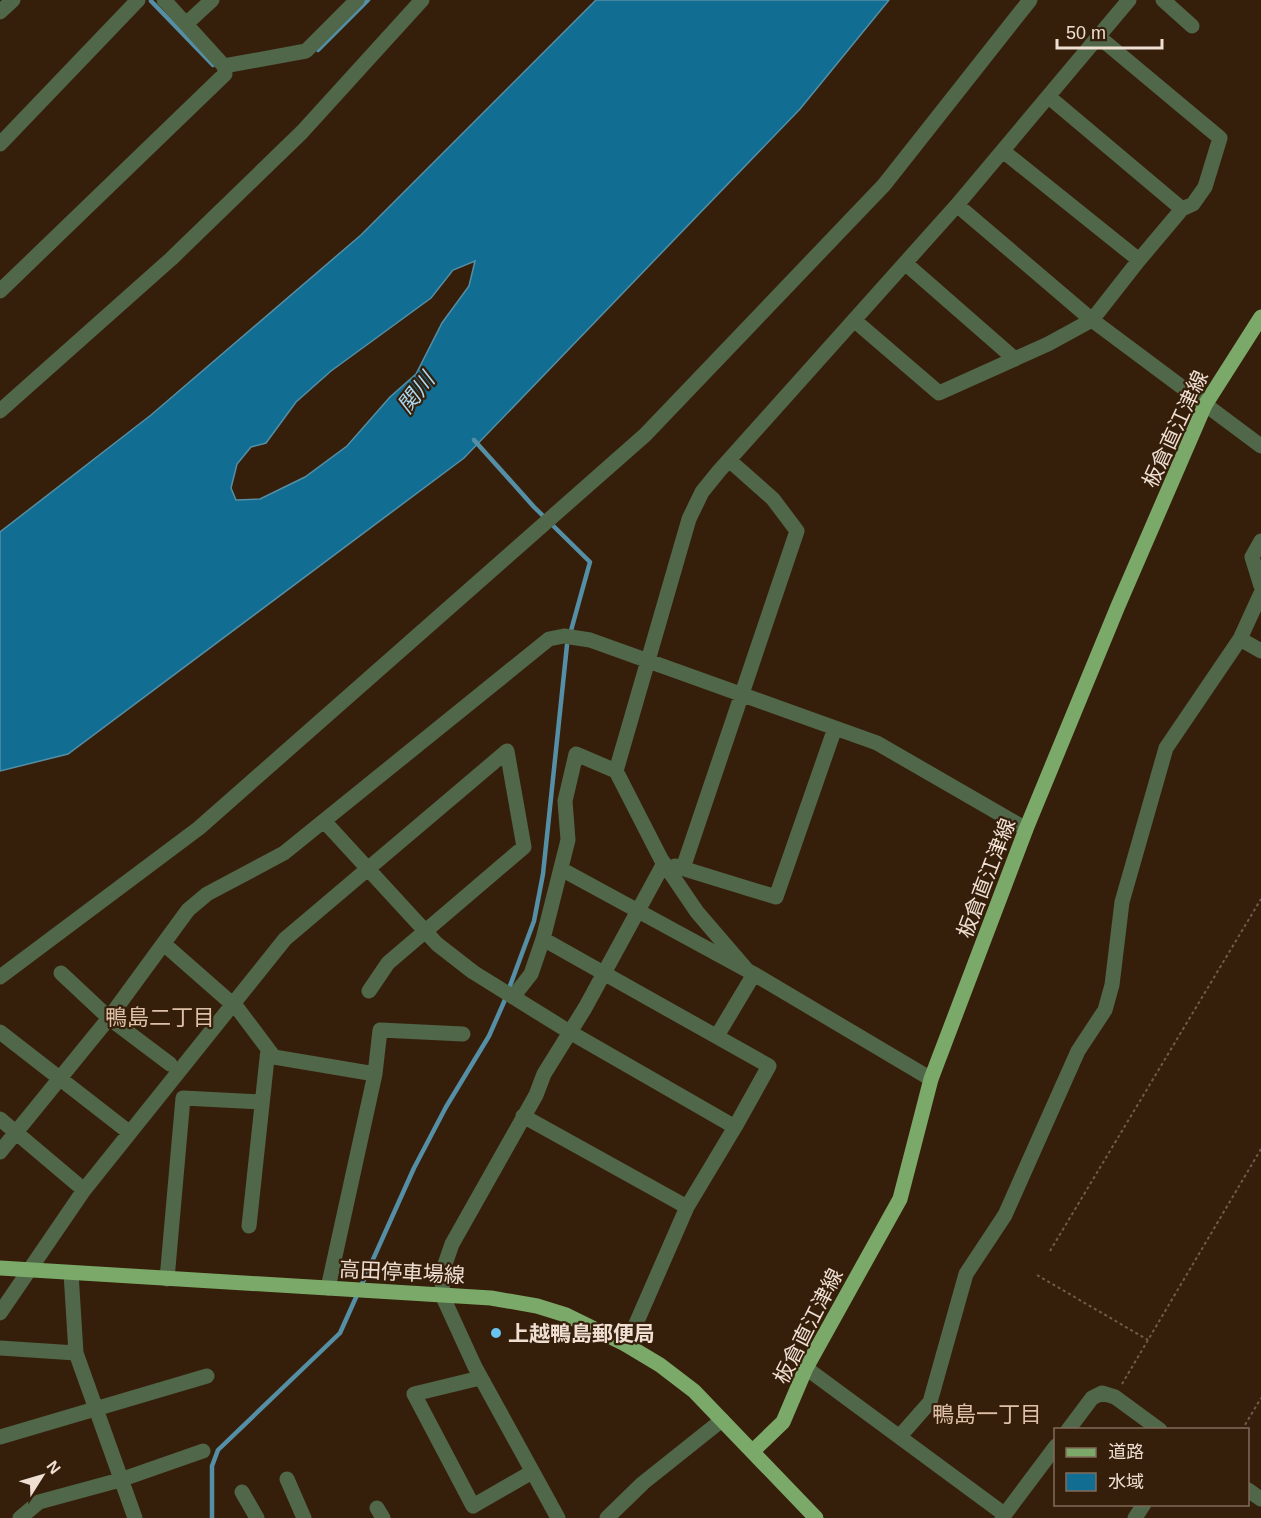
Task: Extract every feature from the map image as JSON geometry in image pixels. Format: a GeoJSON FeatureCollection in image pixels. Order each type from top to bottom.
{"type":"FeatureCollection","features":[{"type":"Feature","properties":{"kind":"main road","name":"板倉直江津線"},"geometry":{"type":"LineString","coordinates":[[753,1451],[783,1422],[806,1368],[900,1199],[931,1079],[1026,829],[1113,617],[1205,405],[1261,317]]}},
{"type":"Feature","properties":{"kind":"main road","name":"高田停車場線"},"geometry":{"type":"LineString","coordinates":[[0,1268],[491,1298],[537,1306],[566,1316],[625,1344],[660,1365],[694,1391],[813,1517]]}},
{"type":"Feature","properties":{"kind":"street"},"geometry":{"type":"LineString","coordinates":[[0,12],[13,0]]}},
{"type":"Feature","properties":{"kind":"street"},"geometry":{"type":"LineString","coordinates":[[0,144],[138,0]]}},
{"type":"Feature","properties":{"kind":"street"},"geometry":{"type":"LineString","coordinates":[[0,291],[225,74],[224,66],[164,0]]}},
{"type":"Feature","properties":{"kind":"street"},"geometry":{"type":"LineString","coordinates":[[186,24],[212,0]]}},
{"type":"Feature","properties":{"kind":"street"},"geometry":{"type":"LineString","coordinates":[[224,66],[306,51],[357,0]]}},
{"type":"Feature","properties":{"kind":"street"},"geometry":{"type":"LineString","coordinates":[[0,411],[171,259],[302,132],[422,0]]}},
{"type":"Feature","properties":{"kind":"street"},"geometry":{"type":"LineString","coordinates":[[0,977],[199,828],[645,435],[884,185],[1030,0]]}},
{"type":"Feature","properties":{"kind":"street"},"geometry":{"type":"LineString","coordinates":[[616,771],[690,519],[702,492],[957,205],[1130,0]]}},
{"type":"Feature","properties":{"kind":"street"},"geometry":{"type":"LineString","coordinates":[[1163,0],[1192,26]]}},
{"type":"Feature","properties":{"kind":"street"},"geometry":{"type":"LineString","coordinates":[[854,320],[939,393],[1015,359],[1092,320],[1138,260],[1182,209],[1193,204],[1205,186],[1220,138],[1099,37]]}},
{"type":"Feature","properties":{"kind":"street"},"geometry":{"type":"LineString","coordinates":[[1050,97],[1182,209]]}},
{"type":"Feature","properties":{"kind":"street"},"geometry":{"type":"LineString","coordinates":[[1003,151],[1138,260]]}},
{"type":"Feature","properties":{"kind":"street"},"geometry":{"type":"LineString","coordinates":[[957,205],[1092,320],[1261,446]]}},
{"type":"Feature","properties":{"kind":"street"},"geometry":{"type":"LineString","coordinates":[[905,263],[1015,359]]}},
{"type":"Feature","properties":{"kind":"street"},"geometry":{"type":"LineString","coordinates":[[683,868],[797,531],[773,499],[729,460]]}},
{"type":"Feature","properties":{"kind":"street"},"geometry":{"type":"LineString","coordinates":[[1261,541],[1252,557],[1261,586]]}},
{"type":"Feature","properties":{"kind":"street"},"geometry":{"type":"LineString","coordinates":[[900,1436],[930,1402],[966,1274],[1005,1215],[1078,1051],[1105,1010],[1112,985],[1122,902],[1166,748],[1240,639],[1261,594]]}},
{"type":"Feature","properties":{"kind":"street"},"geometry":{"type":"LineString","coordinates":[[0,1152],[109,1018],[188,910],[207,894],[284,853],[549,639],[564,636],[590,640],[877,743],[1026,829]]}},
{"type":"Feature","properties":{"kind":"street"},"geometry":{"type":"LineString","coordinates":[[1240,639],[1261,651]]}},
{"type":"Feature","properties":{"kind":"street"},"geometry":{"type":"LineString","coordinates":[[664,863],[776,897],[835,728]]}},
{"type":"Feature","properties":{"kind":"street"},"geometry":{"type":"LineString","coordinates":[[0,1313],[8,1305],[28,1268],[84,1190],[285,939],[507,751],[524,847],[388,963],[369,992]]}},
{"type":"Feature","properties":{"kind":"street"},"geometry":{"type":"LineString","coordinates":[[513,997],[531,974],[543,939],[568,840],[566,801],[576,754],[616,771],[664,863],[698,912],[750,971]]}},
{"type":"Feature","properties":{"kind":"street"},"geometry":{"type":"LineString","coordinates":[[324,821],[437,944],[464,965],[568,1031],[735,1127]]}},
{"type":"Feature","properties":{"kind":"street"},"geometry":{"type":"LineString","coordinates":[[558,1518],[480,1377],[442,1295],[443,1270],[452,1244],[568,1031],[605,972],[664,863]]}},
{"type":"Feature","properties":{"kind":"street"},"geometry":{"type":"LineString","coordinates":[[561,868],[750,971],[931,1079]]}},
{"type":"Feature","properties":{"kind":"street"},"geometry":{"type":"LineString","coordinates":[[543,939],[769,1066],[687,1206],[625,1344]]}},
{"type":"Feature","properties":{"kind":"street"},"geometry":{"type":"LineString","coordinates":[[164,944],[233,1005],[274,1057],[375,1074]]}},
{"type":"Feature","properties":{"kind":"street"},"geometry":{"type":"LineString","coordinates":[[717,1036],[750,971]]}},
{"type":"Feature","properties":{"kind":"street"},"geometry":{"type":"LineString","coordinates":[[61,973],[109,1018],[170,1064]]}},
{"type":"Feature","properties":{"kind":"street"},"geometry":{"type":"LineString","coordinates":[[328,1288],[375,1074],[380,1030],[463,1034]]}},
{"type":"Feature","properties":{"kind":"street"},"geometry":{"type":"LineString","coordinates":[[0,1032],[130,1132]]}},
{"type":"Feature","properties":{"kind":"street"},"geometry":{"type":"LineString","coordinates":[[249,1226],[268,1049]]}},
{"type":"Feature","properties":{"kind":"street"},"geometry":{"type":"LineString","coordinates":[[167,1279],[183,1098],[262,1102]]}},
{"type":"Feature","properties":{"kind":"street"},"geometry":{"type":"LineString","coordinates":[[523,1116],[687,1206]]}},
{"type":"Feature","properties":{"kind":"street"},"geometry":{"type":"LineString","coordinates":[[0,1119],[84,1190]]}},
{"type":"Feature","properties":{"kind":"street"},"geometry":{"type":"LineString","coordinates":[[71,1273],[76,1353],[132,1517]]}},
{"type":"Feature","properties":{"kind":"street"},"geometry":{"type":"LineString","coordinates":[[0,1348],[76,1353]]}},
{"type":"Feature","properties":{"kind":"street"},"geometry":{"type":"LineString","coordinates":[[806,1368],[900,1436],[1003,1516],[1054,1449]]}},
{"type":"Feature","properties":{"kind":"street"},"geometry":{"type":"LineString","coordinates":[[0,1437],[95,1411],[207,1376]]}},
{"type":"Feature","properties":{"kind":"street"},"geometry":{"type":"LineString","coordinates":[[480,1377],[414,1394],[476,1512],[532,1472]]}},
{"type":"Feature","properties":{"kind":"street"},"geometry":{"type":"LineString","coordinates":[[1070,1428],[1092,1398],[1102,1393],[1115,1397],[1157,1428]]}},
{"type":"Feature","properties":{"kind":"street"},"geometry":{"type":"LineString","coordinates":[[607,1518],[643,1483],[722,1420]]}},
{"type":"Feature","properties":{"kind":"street"},"geometry":{"type":"LineString","coordinates":[[20,1518],[39,1502],[120,1480],[203,1451]]}},
{"type":"Feature","properties":{"kind":"street"},"geometry":{"type":"LineString","coordinates":[[287,1479],[304,1518]]}},
{"type":"Feature","properties":{"kind":"street"},"geometry":{"type":"LineString","coordinates":[[242,1492],[257,1518]]}},
{"type":"Feature","properties":{"kind":"path"},"geometry":{"type":"LineString","coordinates":[[1050,1251],[1261,899]]}},
{"type":"Feature","properties":{"kind":"path"},"geometry":{"type":"LineString","coordinates":[[1115,1397],[1261,1149]]}},
{"type":"Feature","properties":{"kind":"path"},"geometry":{"type":"LineString","coordinates":[[1037,1275],[1148,1340]]}},
{"type":"Feature","properties":{"kind":"path"},"geometry":{"type":"LineString","coordinates":[[1243,1428],[1261,1398]]}},
{"type":"Feature","properties":{"kind":"water","name":"関川"},"geometry":{"type":"Polygon","coordinates":[[[596,0],[889,0],[800,109],[464,458],[68,754],[0,771],[0,532],[151,415],[361,235],[596,0]],[[475,261],[453,270],[431,298],[331,371],[296,402],[266,443],[251,447],[237,464],[231,488],[236,500],[260,499],[305,477],[347,446],[390,397],[416,374],[442,323],[469,286],[475,261]]]}},
{"type":"Feature","properties":{"kind":"waterway"},"geometry":{"type":"LineString","coordinates":[[318,50],[368,0]]}},
{"type":"Feature","properties":{"kind":"waterway"},"geometry":{"type":"LineString","coordinates":[[151,1],[213,65]]}},
{"type":"Feature","properties":{"kind":"waterway"},"geometry":{"type":"LineString","coordinates":[[212,1518],[212,1466],[218,1450],[340,1333],[414,1168],[446,1107],[489,1036],[534,921],[543,874],[567,645],[590,562],[534,507],[474,440]]}},
{"type":"Feature","properties":{"kind":"place","name":"上越鴨島郵便局"},"geometry":{"type":"Point","coordinates":[496,1333]}},
{"type":"Feature","properties":{"kind":"district","name":"鴨島二丁目"},"geometry":{"type":"Point","coordinates":[160,1017]}},
{"type":"Feature","properties":{"kind":"district","name":"鴨島一丁目"},"geometry":{"type":"Point","coordinates":[987,1414]}}]}
